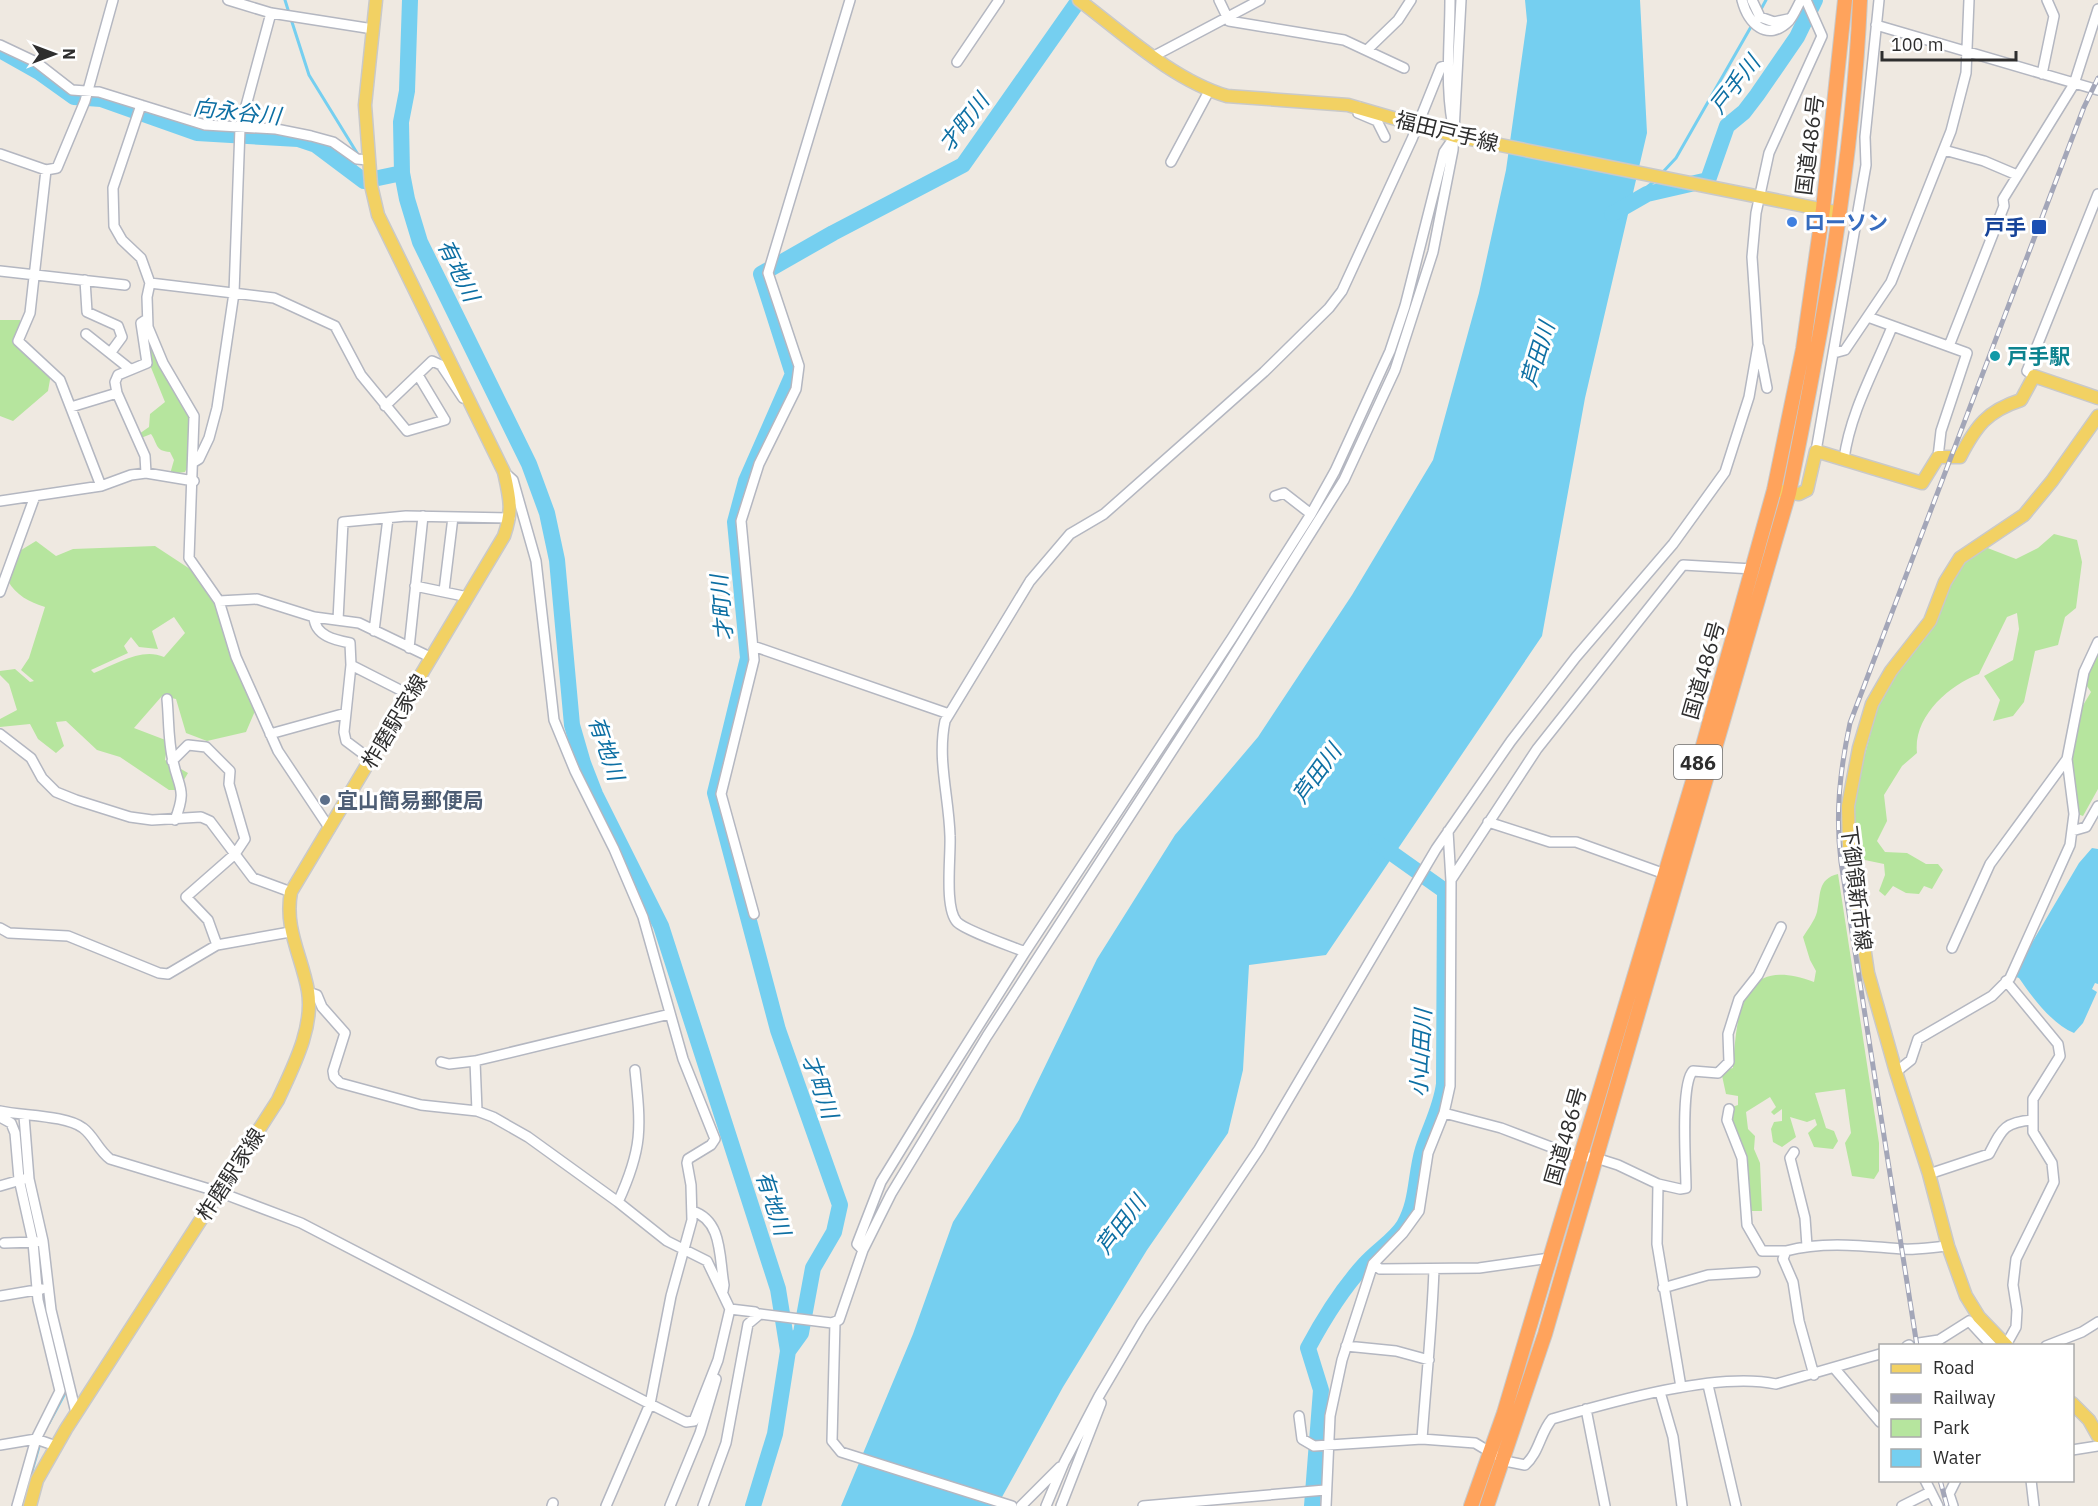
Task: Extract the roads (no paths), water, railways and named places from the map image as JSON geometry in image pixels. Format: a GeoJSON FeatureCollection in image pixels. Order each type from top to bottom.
{"type":"FeatureCollection","features":[{"type":"Feature","properties":{"kind":"highway","name":"国道486号"},"geometry":{"type":"LineString","coordinates":[[1471,1506],[1491,1453],[1581,1157],[1754,569],[1803,349],[1823,209],[1845,0]]}},
{"type":"Feature","properties":{"kind":"highway","name":"国道486号"},"geometry":{"type":"LineString","coordinates":[[1487,1506],[1545,1334],[1789,493],[1818,351],[1840,213],[1860,0]]}},
{"type":"Feature","properties":{"kind":"main road","name":"柞磨駅家線"},"geometry":{"type":"LineString","coordinates":[[30,1506],[37,1480],[52,1444],[76,1413],[278,1100],[295,1063],[309,1015],[308,992],[290,932],[291,892],[504,536],[510,518],[512,505],[504,472],[378,215],[370,181],[365,105],[376,0]]}},
{"type":"Feature","properties":{"kind":"main road","name":"福田戸手線"},"geometry":{"type":"LineString","coordinates":[[1080,1],[1177,75],[1209,91],[1227,96],[1359,107],[1416,126],[1457,136],[1840,213]]}},
{"type":"Feature","properties":{"kind":"main road"},"geometry":{"type":"LineString","coordinates":[[1773,490],[1789,493],[1807,490],[1816,451],[1922,483],[1938,457],[1960,457],[1972,433],[1999,407],[2021,400],[2034,376],[2098,398]]}},
{"type":"Feature","properties":{"kind":"main road","name":"下御領新市線"},"geometry":{"type":"LineString","coordinates":[[1999,1344],[1966,1296],[1948,1246],[1929,1174],[1896,1072],[1868,973],[1849,846],[1848,806],[1859,748],[1872,704],[1892,670],[1930,621],[1945,582],[1960,558],[2024,515],[2052,481],[2098,416]]}},
{"type":"Feature","properties":{"kind":"main road"},"geometry":{"type":"LineString","coordinates":[[2074,1404],[2089,1420],[2098,1437]]}},
{"type":"Feature","properties":{"kind":"street"},"geometry":{"type":"LineString","coordinates":[[0,154],[46,170],[57,168],[85,101],[112,0]]}},
{"type":"Feature","properties":{"kind":"street"},"geometry":{"type":"LineString","coordinates":[[228,0],[271,13],[373,29]]}},
{"type":"Feature","properties":{"kind":"street"},"geometry":{"type":"LineString","coordinates":[[754,914],[721,794],[754,660],[741,521],[759,464],[796,389],[798,366],[768,273],[849,0]]}},
{"type":"Feature","properties":{"kind":"street"},"geometry":{"type":"LineString","coordinates":[[957,62],[999,0]]}},
{"type":"Feature","properties":{"kind":"street"},"geometry":{"type":"LineString","coordinates":[[1219,0],[1229,21],[1327,36],[1368,49],[1404,68]]}},
{"type":"Feature","properties":{"kind":"street"},"geometry":{"type":"LineString","coordinates":[[1155,56],[1228,15],[1260,0]]}},
{"type":"Feature","properties":{"kind":"street"},"geometry":{"type":"LineString","coordinates":[[1368,49],[1398,20],[1411,0]]}},
{"type":"Feature","properties":{"kind":"street"},"geometry":{"type":"LineString","coordinates":[[1450,0],[1448,65],[1450,109],[1457,136]]}},
{"type":"Feature","properties":{"kind":"street"},"geometry":{"type":"LineString","coordinates":[[1012,1506],[842,1452],[832,1441],[835,1322],[863,1250],[891,1194],[987,1036],[1220,677],[1344,480],[1395,370],[1433,252],[1457,136],[1461,0]]}},
{"type":"Feature","properties":{"kind":"street"},"geometry":{"type":"LineString","coordinates":[[1742,0],[1748,19],[1758,27],[1771,31],[1779,29],[1791,19],[1801,0]]}},
{"type":"Feature","properties":{"kind":"street"},"geometry":{"type":"LineString","coordinates":[[1752,0],[1760,17],[1773,22],[1791,19]]}},
{"type":"Feature","properties":{"kind":"street"},"geometry":{"type":"LineString","coordinates":[[1767,388],[1758,345],[1752,257],[1759,197],[1769,153],[1780,124],[1822,36],[1806,0]]}},
{"type":"Feature","properties":{"kind":"street"},"geometry":{"type":"LineString","coordinates":[[1816,451],[1866,165],[1865,137],[1879,0]]}},
{"type":"Feature","properties":{"kind":"street"},"geometry":{"type":"LineString","coordinates":[[1834,353],[1845,350],[1899,267],[1944,150],[1958,108],[1968,53],[1969,0]]}},
{"type":"Feature","properties":{"kind":"street"},"geometry":{"type":"LineString","coordinates":[[2042,74],[2054,16],[2047,0]]}},
{"type":"Feature","properties":{"kind":"street"},"geometry":{"type":"LineString","coordinates":[[1949,346],[2004,206],[2003,200],[2074,84],[2098,9]]}},
{"type":"Feature","properties":{"kind":"street"},"geometry":{"type":"LineString","coordinates":[[194,462],[199,459],[209,438],[217,408],[234,293],[240,128],[271,13]]}},
{"type":"Feature","properties":{"kind":"street"},"geometry":{"type":"LineString","coordinates":[[1876,25],[2098,90]]}},
{"type":"Feature","properties":{"kind":"street"},"geometry":{"type":"LineString","coordinates":[[2,49],[36,62],[72,90],[88,91],[205,125],[276,129],[311,136],[333,142],[357,159],[368,160]]}},
{"type":"Feature","properties":{"kind":"street"},"geometry":{"type":"LineString","coordinates":[[1025,952],[958,923],[951,910],[951,835],[941,738],[949,714],[1030,581],[1071,534],[1104,514],[1264,372],[1329,308],[1342,291],[1441,67],[1448,65]]}},
{"type":"Feature","properties":{"kind":"street"},"geometry":{"type":"LineString","coordinates":[[1171,162],[1209,91]]}},
{"type":"Feature","properties":{"kind":"street"},"geometry":{"type":"LineString","coordinates":[[141,105],[113,188],[114,226],[122,240],[141,258],[150,283],[147,297],[147,319],[163,363],[195,416],[189,558],[219,602],[236,657],[278,751],[330,829]]}},
{"type":"Feature","properties":{"kind":"street"},"geometry":{"type":"LineString","coordinates":[[1359,107],[1358,114],[1377,122],[1385,137]]}},
{"type":"Feature","properties":{"kind":"street"},"geometry":{"type":"LineString","coordinates":[[863,1250],[857,1244],[881,1182],[1025,952],[1311,513],[1335,471],[1390,351],[1406,306],[1444,152],[1457,136]]}},
{"type":"Feature","properties":{"kind":"street"},"geometry":{"type":"LineString","coordinates":[[1944,150],[1984,161],[2017,175]]}},
{"type":"Feature","properties":{"kind":"street"},"geometry":{"type":"LineString","coordinates":[[46,170],[30,313],[18,341],[60,380],[101,486]]}},
{"type":"Feature","properties":{"kind":"street"},"geometry":{"type":"LineString","coordinates":[[2034,376],[2028,371],[2098,194]]}},
{"type":"Feature","properties":{"kind":"street"},"geometry":{"type":"LineString","coordinates":[[0,271],[125,285]]}},
{"type":"Feature","properties":{"kind":"street"},"geometry":{"type":"LineString","coordinates":[[86,280],[87,312],[118,326],[122,338],[111,352]]}},
{"type":"Feature","properties":{"kind":"street"},"geometry":{"type":"LineString","coordinates":[[150,283],[274,298],[335,327],[361,375],[407,431],[445,420],[418,375]]}},
{"type":"Feature","properties":{"kind":"street"},"geometry":{"type":"LineString","coordinates":[[1868,317],[1967,352],[1941,431],[1938,457]]}},
{"type":"Feature","properties":{"kind":"street"},"geometry":{"type":"LineString","coordinates":[[146,473],[145,456],[117,393],[115,382],[118,375],[147,363],[141,323],[147,319]]}},
{"type":"Feature","properties":{"kind":"street"},"geometry":{"type":"LineString","coordinates":[[1844,459],[1846,444],[1861,402],[1893,327]]}},
{"type":"Feature","properties":{"kind":"street"},"geometry":{"type":"LineString","coordinates":[[86,334],[130,369]]}},
{"type":"Feature","properties":{"kind":"street"},"geometry":{"type":"LineString","coordinates":[[1046,1506],[1064,1463],[1099,1396],[1142,1323],[1259,1149],[1448,831],[1532,713],[1576,657],[1673,544],[1725,472],[1749,397],[1758,345]]}},
{"type":"Feature","properties":{"kind":"street"},"geometry":{"type":"LineString","coordinates":[[385,406],[432,361],[441,365],[470,410],[475,411]]}},
{"type":"Feature","properties":{"kind":"street"},"geometry":{"type":"LineString","coordinates":[[71,407],[117,393]]}},
{"type":"Feature","properties":{"kind":"street"},"geometry":{"type":"LineString","coordinates":[[1335,471],[1354,457]]}},
{"type":"Feature","properties":{"kind":"street"},"geometry":{"type":"LineString","coordinates":[[504,472],[513,480],[536,561],[554,720],[574,771],[614,849],[643,917],[683,1059],[715,1139],[711,1145],[688,1159],[692,1220],[671,1296],[650,1404],[606,1506]]}},
{"type":"Feature","properties":{"kind":"street"},"geometry":{"type":"LineString","coordinates":[[0,501],[101,486],[131,475],[146,473],[194,481]]}},
{"type":"Feature","properties":{"kind":"street"},"geometry":{"type":"LineString","coordinates":[[1275,496],[1284,493],[1311,513]]}},
{"type":"Feature","properties":{"kind":"street"},"geometry":{"type":"LineString","coordinates":[[0,592],[35,496]]}},
{"type":"Feature","properties":{"kind":"street"},"geometry":{"type":"LineString","coordinates":[[338,620],[343,522],[423,516],[510,518]]}},
{"type":"Feature","properties":{"kind":"street"},"geometry":{"type":"LineString","coordinates":[[409,648],[423,516]]}},
{"type":"Feature","properties":{"kind":"street"},"geometry":{"type":"LineString","coordinates":[[444,591],[453,517]]}},
{"type":"Feature","properties":{"kind":"street"},"geometry":{"type":"LineString","coordinates":[[374,631],[388,518]]}},
{"type":"Feature","properties":{"kind":"street"},"geometry":{"type":"LineString","coordinates":[[1451,881],[1537,749],[1683,565],[1754,569]]}},
{"type":"Feature","properties":{"kind":"street"},"geometry":{"type":"LineString","coordinates":[[416,586],[468,597]]}},
{"type":"Feature","properties":{"kind":"street"},"geometry":{"type":"LineString","coordinates":[[219,602],[257,599],[315,617],[359,623],[432,658]]}},
{"type":"Feature","properties":{"kind":"street"},"geometry":{"type":"LineString","coordinates":[[315,617],[318,628],[327,637],[350,643],[351,665],[344,732],[346,741],[370,759]]}},
{"type":"Feature","properties":{"kind":"street"},"geometry":{"type":"LineString","coordinates":[[1896,1072],[1911,1060],[1918,1039],[1992,996],[2006,981],[2070,844],[2074,814],[2067,759],[2084,672],[2098,642]]}},
{"type":"Feature","properties":{"kind":"street"},"geometry":{"type":"LineString","coordinates":[[753,646],[949,714]]}},
{"type":"Feature","properties":{"kind":"street"},"geometry":{"type":"LineString","coordinates":[[351,665],[410,695]]}},
{"type":"Feature","properties":{"kind":"street"},"geometry":{"type":"LineString","coordinates":[[167,699],[172,761],[182,787],[182,801],[175,820]]}},
{"type":"Feature","properties":{"kind":"street"},"geometry":{"type":"LineString","coordinates":[[270,734],[346,713]]}},
{"type":"Feature","properties":{"kind":"street"},"geometry":{"type":"LineString","coordinates":[[0,734],[31,758],[42,778],[56,792],[130,817],[175,820],[201,817],[210,821],[253,878],[291,892]]}},
{"type":"Feature","properties":{"kind":"street"},"geometry":{"type":"LineString","coordinates":[[172,761],[188,745],[206,747],[230,771],[229,784],[245,839],[235,854],[186,897],[208,920],[217,945]]}},
{"type":"Feature","properties":{"kind":"street"},"geometry":{"type":"LineString","coordinates":[[1952,948],[1990,864],[2067,759]]}},
{"type":"Feature","properties":{"kind":"street"},"geometry":{"type":"LineString","coordinates":[[2072,831],[2086,827],[2098,806]]}},
{"type":"Feature","properties":{"kind":"street"},"geometry":{"type":"LineString","coordinates":[[1488,822],[1550,842],[1576,842],[1665,874]]}},
{"type":"Feature","properties":{"kind":"street"},"geometry":{"type":"LineString","coordinates":[[1326,1506],[1317,1492],[1323,1445],[1346,1346],[1373,1264],[1403,1233],[1419,1211],[1428,1153],[1444,1113],[1450,1086],[1451,881],[1448,831]]}},
{"type":"Feature","properties":{"kind":"street"},"geometry":{"type":"LineString","coordinates":[[1444,1113],[1501,1128],[1544,1146],[1581,1157],[1596,1158],[1658,1184],[1680,1189],[1686,1188],[1685,1108],[1689,1076],[1693,1071],[1718,1073],[1729,1062],[1728,1034],[1739,999],[1758,975],[1781,927]]}},
{"type":"Feature","properties":{"kind":"street"},"geometry":{"type":"LineString","coordinates":[[0,928],[9,933],[68,936],[159,973],[168,974],[217,945],[290,932]]}},
{"type":"Feature","properties":{"kind":"street"},"geometry":{"type":"LineString","coordinates":[[1912,1344],[1940,1340],[1969,1321],[1999,1344],[2016,1328],[2017,1310],[2013,1285],[2016,1259],[2054,1182],[2052,1163],[2032,1132],[2033,1099],[2060,1056],[2058,1044],[2006,981]]}},
{"type":"Feature","properties":{"kind":"street"},"geometry":{"type":"LineString","coordinates":[[0,1111],[73,1121],[85,1129],[100,1151],[111,1159],[219,1192],[301,1223],[650,1404],[686,1422],[694,1421],[718,1360],[730,1309],[707,1261],[667,1241],[618,1202],[528,1137],[477,1111],[421,1105],[340,1083],[334,1077],[333,1071],[345,1033],[322,1006],[317,995],[308,992]]}},
{"type":"Feature","properties":{"kind":"street"},"geometry":{"type":"LineString","coordinates":[[441,1062],[449,1064],[475,1061],[670,1014]]}},
{"type":"Feature","properties":{"kind":"street"},"geometry":{"type":"LineString","coordinates":[[475,1061],[477,1111]]}},
{"type":"Feature","properties":{"kind":"street"},"geometry":{"type":"LineString","coordinates":[[618,1202],[634,1168],[639,1147],[640,1121],[635,1070]]}},
{"type":"Feature","properties":{"kind":"street"},"geometry":{"type":"LineString","coordinates":[[1729,1109],[1727,1120],[1742,1158],[1747,1225],[1762,1251],[1786,1251],[1808,1246],[1883,1246],[1902,1249],[1948,1246]]}},
{"type":"Feature","properties":{"kind":"street"},"geometry":{"type":"LineString","coordinates":[[24,1116],[24,1179],[43,1241],[48,1288],[76,1413]]}},
{"type":"Feature","properties":{"kind":"street"},"geometry":{"type":"LineString","coordinates":[[0,1117],[11,1123],[15,1133],[33,1242],[37,1290],[60,1391],[36,1439],[17,1506]]}},
{"type":"Feature","properties":{"kind":"street"},"geometry":{"type":"LineString","coordinates":[[1929,1174],[1989,1154],[2002,1129],[2013,1122],[2033,1120]]}},
{"type":"Feature","properties":{"kind":"street"},"geometry":{"type":"LineString","coordinates":[[1794,1152],[1790,1158],[1805,1218],[1808,1246]]}},
{"type":"Feature","properties":{"kind":"street"},"geometry":{"type":"LineString","coordinates":[[0,1186],[24,1179]]}},
{"type":"Feature","properties":{"kind":"street"},"geometry":{"type":"LineString","coordinates":[[1658,1184],[1657,1244],[1681,1387]]}},
{"type":"Feature","properties":{"kind":"street"},"geometry":{"type":"LineString","coordinates":[[692,1211],[703,1214],[714,1228],[724,1285],[722,1293]]}},
{"type":"Feature","properties":{"kind":"street"},"geometry":{"type":"LineString","coordinates":[[4,1243],[43,1241]]}},
{"type":"Feature","properties":{"kind":"street"},"geometry":{"type":"LineString","coordinates":[[1786,1251],[1784,1259],[1793,1282],[1799,1321],[1814,1375]]}},
{"type":"Feature","properties":{"kind":"street"},"geometry":{"type":"LineString","coordinates":[[1373,1264],[1380,1269],[1479,1268],[1550,1258]]}},
{"type":"Feature","properties":{"kind":"street"},"geometry":{"type":"LineString","coordinates":[[1422,1439],[1434,1269]]}},
{"type":"Feature","properties":{"kind":"street"},"geometry":{"type":"LineString","coordinates":[[1663,1288],[1708,1275],[1755,1272]]}},
{"type":"Feature","properties":{"kind":"street"},"geometry":{"type":"LineString","coordinates":[[0,1296],[48,1288]]}},
{"type":"Feature","properties":{"kind":"street"},"geometry":{"type":"LineString","coordinates":[[730,1309],[835,1322]]}},
{"type":"Feature","properties":{"kind":"street"},"geometry":{"type":"LineString","coordinates":[[703,1506],[726,1443],[748,1324],[759,1314]]}},
{"type":"Feature","properties":{"kind":"street"},"geometry":{"type":"LineString","coordinates":[[2051,1344],[2082,1332],[2098,1322]]}},
{"type":"Feature","properties":{"kind":"street"},"geometry":{"type":"LineString","coordinates":[[1346,1346],[1396,1351],[1429,1360]]}},
{"type":"Feature","properties":{"kind":"street"},"geometry":{"type":"LineString","coordinates":[[1299,1416],[1302,1439],[1323,1445],[1422,1439],[1475,1443],[1504,1461],[1525,1465],[1533,1458],[1544,1427],[1552,1419],[1681,1387],[1760,1381],[1776,1384],[1835,1370],[1879,1355]]}},
{"type":"Feature","properties":{"kind":"street"},"geometry":{"type":"LineString","coordinates":[[670,1506],[700,1433],[718,1373],[718,1360]]}},
{"type":"Feature","properties":{"kind":"street"},"geometry":{"type":"LineString","coordinates":[[1835,1370],[1879,1420]]}},
{"type":"Feature","properties":{"kind":"street"},"geometry":{"type":"LineString","coordinates":[[1708,1384],[1736,1506]]}},
{"type":"Feature","properties":{"kind":"street"},"geometry":{"type":"LineString","coordinates":[[1660,1392],[1673,1437],[1682,1506]]}},
{"type":"Feature","properties":{"kind":"street"},"geometry":{"type":"LineString","coordinates":[[1061,1506],[1102,1401],[1099,1396]]}},
{"type":"Feature","properties":{"kind":"street"},"geometry":{"type":"LineString","coordinates":[[1586,1409],[1605,1506]]}},
{"type":"Feature","properties":{"kind":"street"},"geometry":{"type":"LineString","coordinates":[[0,1446],[36,1439],[52,1444]]}},
{"type":"Feature","properties":{"kind":"street"},"geometry":{"type":"LineString","coordinates":[[2074,1450],[2098,1446]]}},
{"type":"Feature","properties":{"kind":"street"},"geometry":{"type":"LineString","coordinates":[[1021,1506],[1064,1463]]}},
{"type":"Feature","properties":{"kind":"street"},"geometry":{"type":"LineString","coordinates":[[1926,1482],[1938,1506]]}},
{"type":"Feature","properties":{"kind":"street"},"geometry":{"type":"LineString","coordinates":[[1953,1506],[1949,1494],[1955,1482]]}},
{"type":"Feature","properties":{"kind":"street"},"geometry":{"type":"LineString","coordinates":[[2031,1482],[2034,1506]]}},
{"type":"Feature","properties":{"kind":"street"},"geometry":{"type":"LineString","coordinates":[[1143,1506],[1184,1500],[1317,1492]]}},
{"type":"Feature","properties":{"kind":"street"},"geometry":{"type":"LineString","coordinates":[[1902,1506],[1930,1492]]}},
{"type":"Feature","properties":{"kind":"water","name":"芦田川"},"geometry":{"type":"Polygon","coordinates":[[[1525,0],[1640,0],[1647,133],[1585,398],[1542,636],[1326,955],[1249,965],[1243,1070],[1228,1133],[1147,1250],[1063,1387],[997,1506],[841,1506],[913,1334],[953,1222],[1019,1120],[1097,959],[1175,835],[1258,737],[1352,595],[1433,460],[1479,293],[1506,170],[1527,21],[1525,0]]]}},
{"type":"Feature","properties":{"kind":"water"},"geometry":{"type":"Polygon","coordinates":[[[2092,848],[2098,849],[2098,984],[2095,983],[2092,989],[2097,992],[2083,1023],[2074,1033],[2058,1023],[2043,1009],[2016,977],[2016,970],[2079,863],[2092,848]]]}},
{"type":"Feature","properties":{"kind":"waterway"},"geometry":{"type":"LineString","coordinates":[[285,0],[289,13]]}},
{"type":"Feature","properties":{"kind":"waterway","name":"有地川"},"geometry":{"type":"LineString","coordinates":[[410,0],[407,91],[401,122],[402,173],[407,199],[420,242],[529,464],[547,513],[557,560],[572,725],[583,763],[595,794],[661,926],[778,1289],[788,1351],[775,1434],[753,1506]]}},
{"type":"Feature","properties":{"kind":"waterway","name":"才町川"},"geometry":{"type":"LineString","coordinates":[[788,1351],[801,1333],[813,1268],[834,1232],[840,1205],[778,1030],[715,793],[748,658],[735,522],[746,481],[793,374],[761,274],[833,233],[963,165],[1079,0]]}},
{"type":"Feature","properties":{"kind":"waterway"},"geometry":{"type":"LineString","coordinates":[[1760,11],[1766,0]]}},
{"type":"Feature","properties":{"kind":"waterway","name":"戸手川"},"geometry":{"type":"LineString","coordinates":[[1612,214],[1647,194],[1708,180],[1727,126],[1744,112],[1757,95],[1797,37],[1815,0]]}},
{"type":"Feature","properties":{"kind":"waterway"},"geometry":{"type":"LineString","coordinates":[[291,19],[309,75],[357,153]]}},
{"type":"Feature","properties":{"kind":"waterway"},"geometry":{"type":"LineString","coordinates":[[1662,173],[1676,158],[1752,25]]}},
{"type":"Feature","properties":{"kind":"waterway","name":"向永谷川"},"geometry":{"type":"LineString","coordinates":[[0,50],[39,72],[74,97],[101,99],[197,133],[298,139],[316,145],[364,181],[402,173]]}},
{"type":"Feature","properties":{"kind":"waterway","name":"向永谷川"},"geometry":{"type":"LineString","coordinates":[[351,172],[355,166]]}},
{"type":"Feature","properties":{"kind":"waterway"},"geometry":{"type":"LineString","coordinates":[[1628,202],[1656,180]]}},
{"type":"Feature","properties":{"kind":"waterway","name":"小山田川"},"geometry":{"type":"LineString","coordinates":[[1312,1506],[1321,1390],[1308,1348],[1349,1283],[1369,1259],[1396,1236],[1409,1216],[1420,1159],[1438,1109],[1444,1084],[1445,891],[1376,842]]}},
{"type":"Feature","properties":{"kind":"waterway"},"geometry":{"type":"LineString","coordinates":[[42,1295],[64,1385],[64,1395],[49,1423]]}},
{"type":"Feature","properties":{"kind":"waterway"},"geometry":{"type":"LineString","coordinates":[[22,1506],[40,1443]]}},
{"type":"Feature","properties":{"kind":"railway"},"geometry":{"type":"LineString","coordinates":[[1917,1344],[1841,862],[1839,809],[1844,758],[1850,723],[2084,107],[2098,78]]}},
{"type":"Feature","properties":{"kind":"railway"},"geometry":{"type":"LineString","coordinates":[[1941,1482],[1947,1506]]}},
{"type":"Feature","properties":{"kind":"place","name":"ローソン"},"geometry":{"type":"Point","coordinates":[1792,222]}},
{"type":"Feature","properties":{"kind":"place","name":"戸手"},"geometry":{"type":"Point","coordinates":[2039,227]}},
{"type":"Feature","properties":{"kind":"place","name":"戸手駅"},"geometry":{"type":"Point","coordinates":[1995,356]}},
{"type":"Feature","properties":{"kind":"place","name":"宜山簡易郵便局"},"geometry":{"type":"Point","coordinates":[325,800]}}]}
